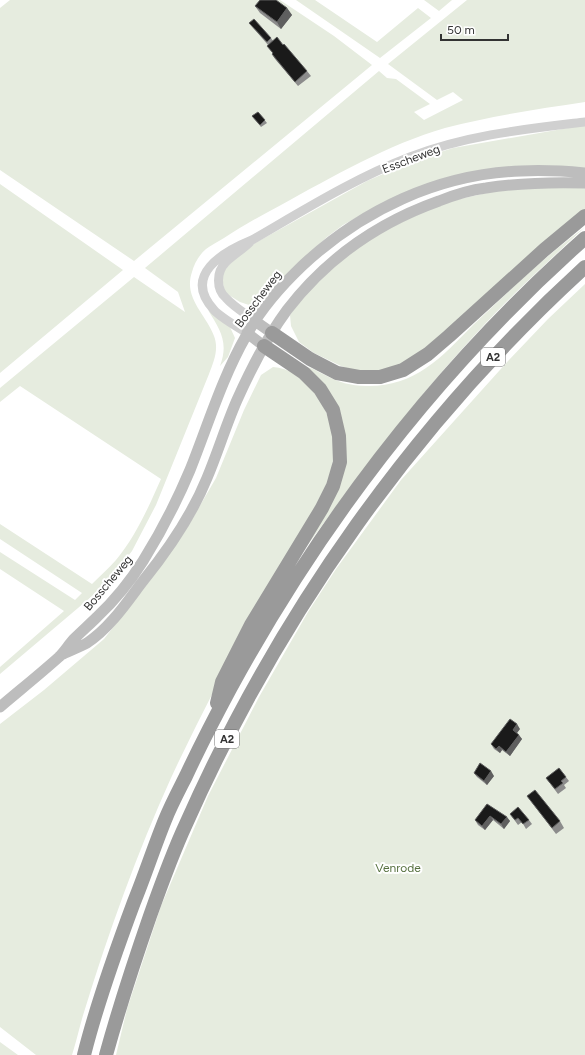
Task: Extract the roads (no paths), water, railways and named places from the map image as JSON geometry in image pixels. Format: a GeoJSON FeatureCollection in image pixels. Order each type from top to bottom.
{"type":"FeatureCollection","features":[{"type":"Feature","properties":{"kind":"highway"},"geometry":{"type":"LineString","coordinates":[[272,333],[310,359],[338,373],[360,377],[380,377],[403,370],[428,354],[544,250],[585,216]]}},
{"type":"Feature","properties":{"kind":"highway","name":"A2"},"geometry":{"type":"LineString","coordinates":[[84,1055],[106,976],[166,819],[212,722],[252,650],[290,587],[359,486],[424,404],[480,341],[527,293],[585,238]]}},
{"type":"Feature","properties":{"kind":"highway","name":"A2"},"geometry":{"type":"LineString","coordinates":[[106,1055],[126,984],[166,873],[186,824],[227,738],[272,656],[309,594],[378,495],[437,422],[495,355],[585,267]]}},
{"type":"Feature","properties":{"kind":"highway","name":"A2"},"geometry":{"type":"LineString","coordinates":[[212,722],[222,682],[252,625],[322,508],[333,486],[340,462],[339,436],[333,410],[320,389],[304,373],[264,346]]}},
{"type":"Feature","properties":{"kind":"main road","name":"Bosscheweg"},"geometry":{"type":"LineString","coordinates":[[0,707],[61,655],[74,639],[99,616],[142,563],[174,506],[219,393],[247,333],[271,299],[317,252],[350,227],[390,204],[447,182],[482,175],[520,171],[552,170],[585,173]]}},
{"type":"Feature","properties":{"kind":"main road","name":"Bosscheweg"},"geometry":{"type":"LineString","coordinates":[[61,655],[87,642],[107,625],[157,564],[175,538],[192,509],[206,480],[236,402],[264,346],[286,312],[326,267],[349,247],[380,227],[420,208],[451,196],[485,188],[553,182],[585,183]]}},
{"type":"Feature","properties":{"kind":"main road"},"geometry":{"type":"LineString","coordinates":[[255,321],[272,333]]}},
{"type":"Feature","properties":{"kind":"main road"},"geometry":{"type":"LineString","coordinates":[[247,333],[264,346]]}},
{"type":"Feature","properties":{"kind":"street","name":"Esscheweg"},"geometry":{"type":"LineString","coordinates":[[247,333],[215,311],[207,300],[202,285],[206,271],[216,260],[238,246],[252,240],[360,180],[410,157],[452,144],[499,133],[585,122]]}},
{"type":"Feature","properties":{"kind":"street","name":"Esscheweg"},"geometry":{"type":"LineString","coordinates":[[252,240],[241,251],[226,262],[220,270],[218,279],[220,290],[226,298],[255,321]]}},
{"type":"Feature","properties":{"kind":"park label","name":"Venrode"},"geometry":{"type":"Point","coordinates":[398,868]}}]}
